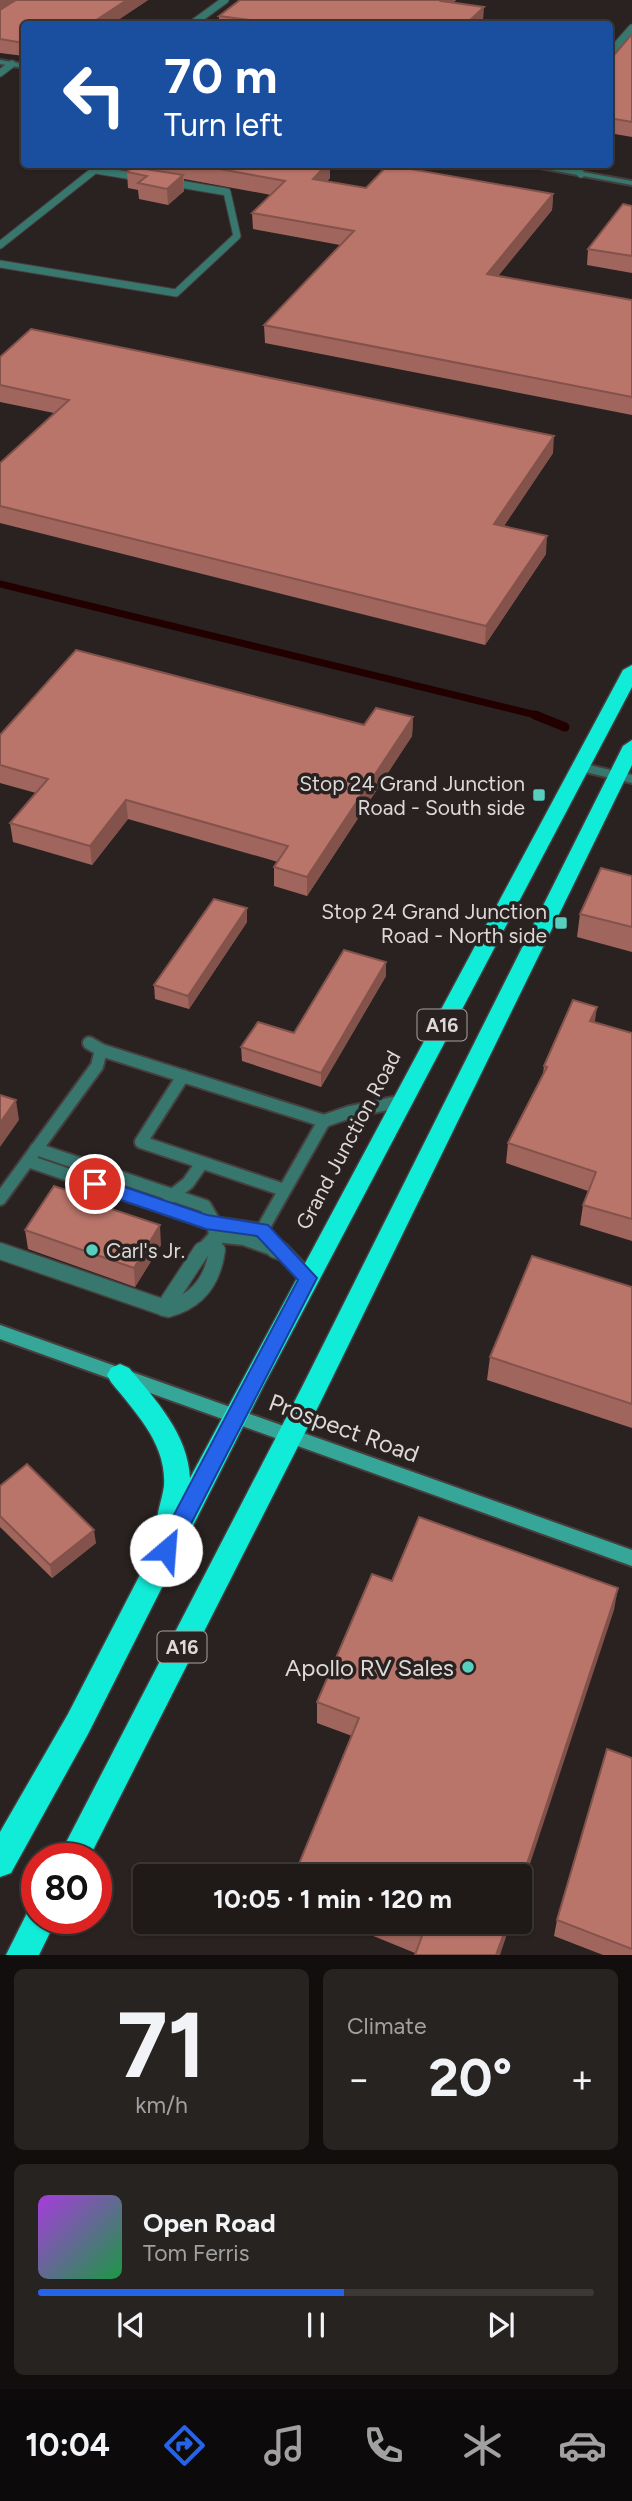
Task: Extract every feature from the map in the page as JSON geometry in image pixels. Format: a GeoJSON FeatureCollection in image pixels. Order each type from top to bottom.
{"type":"FeatureCollection","features":[{"type":"Feature","properties":{"kind":"highway","name":"Grand Junction Road"},"geometry":{"type":"LineString","coordinates":[[0,1862],[78,1724],[235,1415],[632,670]]}},
{"type":"Feature","properties":{"kind":"highway","name":"A16"},"geometry":{"type":"LineString","coordinates":[[81,1843],[625,777],[632,746]]}},
{"type":"Feature","properties":{"kind":"highway"},"geometry":{"type":"LineString","coordinates":[[120,1375],[167,1441],[177,1470],[166,1550]]}},
{"type":"Feature","properties":{"kind":"highway"},"geometry":{"type":"LineString","coordinates":[[22,1955],[33,1934]]}},
{"type":"Feature","properties":{"kind":"street"},"geometry":{"type":"LineString","coordinates":[[0,62],[21,66]]}},
{"type":"Feature","properties":{"kind":"street"},"geometry":{"type":"LineString","coordinates":[[546,168],[632,183]]}},
{"type":"Feature","properties":{"kind":"street"},"geometry":{"type":"LineString","coordinates":[[580,766],[625,777]]}},
{"type":"Feature","properties":{"kind":"street","name":"Prospect Road"},"geometry":{"type":"LineString","coordinates":[[0,1332],[632,1558]]}},
{"type":"Feature","properties":{"kind":"lane"},"geometry":{"type":"LineString","coordinates":[[196,21],[225,0]]}},
{"type":"Feature","properties":{"kind":"lane"},"geometry":{"type":"LineString","coordinates":[[613,49],[632,28]]}},
{"type":"Feature","properties":{"kind":"lane"},"geometry":{"type":"LineString","coordinates":[[0,73],[12,64]]}},
{"type":"Feature","properties":{"kind":"lane"},"geometry":{"type":"LineString","coordinates":[[0,245],[98,168]]}},
{"type":"Feature","properties":{"kind":"lane"},"geometry":{"type":"LineString","coordinates":[[103,168],[148,179]]}},
{"type":"Feature","properties":{"kind":"lane"},"geometry":{"type":"LineString","coordinates":[[575,168],[581,174]]}},
{"type":"Feature","properties":{"kind":"lane"},"geometry":{"type":"LineString","coordinates":[[0,264],[177,293],[237,236],[227,192],[162,181]]}},
{"type":"Feature","properties":{"kind":"lane"},"geometry":{"type":"LineString","coordinates":[[0,1199],[97,1066],[95,1046],[324,1121],[350,1112],[402,1101]]}},
{"type":"Feature","properties":{"kind":"lane"},"geometry":{"type":"LineString","coordinates":[[183,1076],[141,1142],[284,1191]]}},
{"type":"Feature","properties":{"kind":"lane"},"geometry":{"type":"LineString","coordinates":[[262,1230],[324,1121]]}},
{"type":"Feature","properties":{"kind":"lane"},"geometry":{"type":"LineString","coordinates":[[0,1251],[164,1308],[180,1308],[196,1299],[217,1263],[213,1217],[205,1206],[32,1155]]}},
{"type":"Feature","properties":{"kind":"lane"},"geometry":{"type":"LineString","coordinates":[[32,1155],[214,1229],[283,1252]]}},
{"type":"Feature","properties":{"kind":"lane"},"geometry":{"type":"LineString","coordinates":[[163,1208],[172,1195],[188,1183],[202,1163]]}},
{"type":"Feature","properties":{"kind":"lane"},"geometry":{"type":"LineString","coordinates":[[214,1229],[262,1230],[308,1278]]}},
{"type":"Feature","properties":{"kind":"lane"},"geometry":{"type":"LineString","coordinates":[[164,1308],[214,1229]]}},
{"type":"Feature","properties":{"kind":"building"},"geometry":{"type":"Polygon","coordinates":[[[16,0],[127,0],[95,21],[21,21],[21,42],[0,39],[0,10],[16,0]]]}},
{"type":"Feature","properties":{"kind":"building"},"geometry":{"type":"Polygon","coordinates":[[[240,0],[442,0],[484,7],[469,21],[257,21],[219,16],[240,0]]]}},
{"type":"Feature","properties":{"kind":"building"},"geometry":{"type":"Polygon","coordinates":[[[632,34],[632,122],[613,119],[613,56],[632,34]]]}},
{"type":"Feature","properties":{"kind":"building"},"geometry":{"type":"Polygon","coordinates":[[[132,168],[139,168],[183,175],[167,189],[138,183],[147,176],[127,172],[132,168]]]}},
{"type":"Feature","properties":{"kind":"building"},"geometry":{"type":"Polygon","coordinates":[[[215,168],[323,168],[313,179],[366,188],[385,168],[405,168],[553,194],[487,274],[632,300],[632,397],[264,325],[354,231],[252,213],[285,181],[215,168]]]}},
{"type":"Feature","properties":{"kind":"building"},"geometry":{"type":"Polygon","coordinates":[[[623,204],[632,206],[632,256],[588,249],[623,204]]]}},
{"type":"Feature","properties":{"kind":"building"},"geometry":{"type":"Polygon","coordinates":[[[31,329],[554,436],[494,524],[547,536],[486,626],[0,506],[0,463],[69,400],[0,385],[0,357],[31,329]]]}},
{"type":"Feature","properties":{"kind":"building"},"geometry":{"type":"Polygon","coordinates":[[[76,650],[364,725],[376,708],[413,717],[307,877],[274,867],[288,846],[126,800],[90,846],[10,823],[48,779],[0,765],[0,735],[76,650]]]}},
{"type":"Feature","properties":{"kind":"building"},"geometry":{"type":"Polygon","coordinates":[[[601,868],[632,876],[632,927],[580,914],[601,868]]]}},
{"type":"Feature","properties":{"kind":"building"},"geometry":{"type":"Polygon","coordinates":[[[214,899],[247,908],[188,996],[154,985],[214,899]]]}},
{"type":"Feature","properties":{"kind":"building"},"geometry":{"type":"Polygon","coordinates":[[[344,950],[386,962],[321,1073],[241,1047],[258,1022],[294,1033],[344,950]]]}},
{"type":"Feature","properties":{"kind":"building"},"geometry":{"type":"Polygon","coordinates":[[[573,1000],[597,1007],[590,1021],[632,1033],[632,1219],[583,1205],[596,1172],[508,1143],[547,1067],[544,1066],[573,1000]]]}},
{"type":"Feature","properties":{"kind":"building"},"geometry":{"type":"Polygon","coordinates":[[[0,1095],[16,1100],[0,1123],[0,1095]]]}},
{"type":"Feature","properties":{"kind":"building"},"geometry":{"type":"Polygon","coordinates":[[[54,1186],[98,1201],[96,1204],[160,1225],[134,1268],[25,1230],[54,1186]]]}},
{"type":"Feature","properties":{"kind":"building"},"geometry":{"type":"Polygon","coordinates":[[[532,1256],[632,1287],[632,1404],[490,1357],[532,1256]]]}},
{"type":"Feature","properties":{"kind":"building"},"geometry":{"type":"Polygon","coordinates":[[[27,1464],[94,1530],[50,1565],[0,1516],[0,1486],[27,1464]]]}},
{"type":"Feature","properties":{"kind":"building","name":"Apollo RV Sales"},"geometry":{"type":"Polygon","coordinates":[[[419,1517],[618,1588],[527,1864],[299,1864],[359,1718],[317,1702],[372,1574],[392,1581],[419,1517]]]}},
{"type":"Feature","properties":{"kind":"building"},"geometry":{"type":"Polygon","coordinates":[[[607,1749],[632,1758],[632,1949],[557,1920],[607,1749]]]}},
{"type":"Feature","properties":{"kind":"building"},"geometry":{"type":"Polygon","coordinates":[[[417,1934],[504,1934],[496,1955],[415,1955],[422,1936],[417,1934]]]}},
{"type":"Feature","properties":{"kind":"waterway"},"geometry":{"type":"LineString","coordinates":[[0,584],[540,716]]}},
{"type":"Feature","properties":{"kind":"waterway"},"geometry":{"type":"LineString","coordinates":[[535,715],[565,727]]}},
{"type":"Feature","properties":{"kind":"place","name":"Stop 24 Grand Junction Road - South side"},"geometry":{"type":"Point","coordinates":[539,795]}},
{"type":"Feature","properties":{"kind":"place","name":"Stop 24 Grand Junction Road - North side"},"geometry":{"type":"Point","coordinates":[561,923]}},
{"type":"Feature","properties":{"kind":"place","name":"Carl's Jr."},"geometry":{"type":"Point","coordinates":[92,1250]}},
{"type":"Feature","properties":{"kind":"place","name":"Apollo RV Sales"},"geometry":{"type":"Point","coordinates":[468,1667]}},
{"type":"Feature","properties":{"kind":"route"},"geometry":{"type":"LineString","coordinates":[[95,1184],[206,1222],[262,1230],[308,1278],[166,1550]]}}]}
